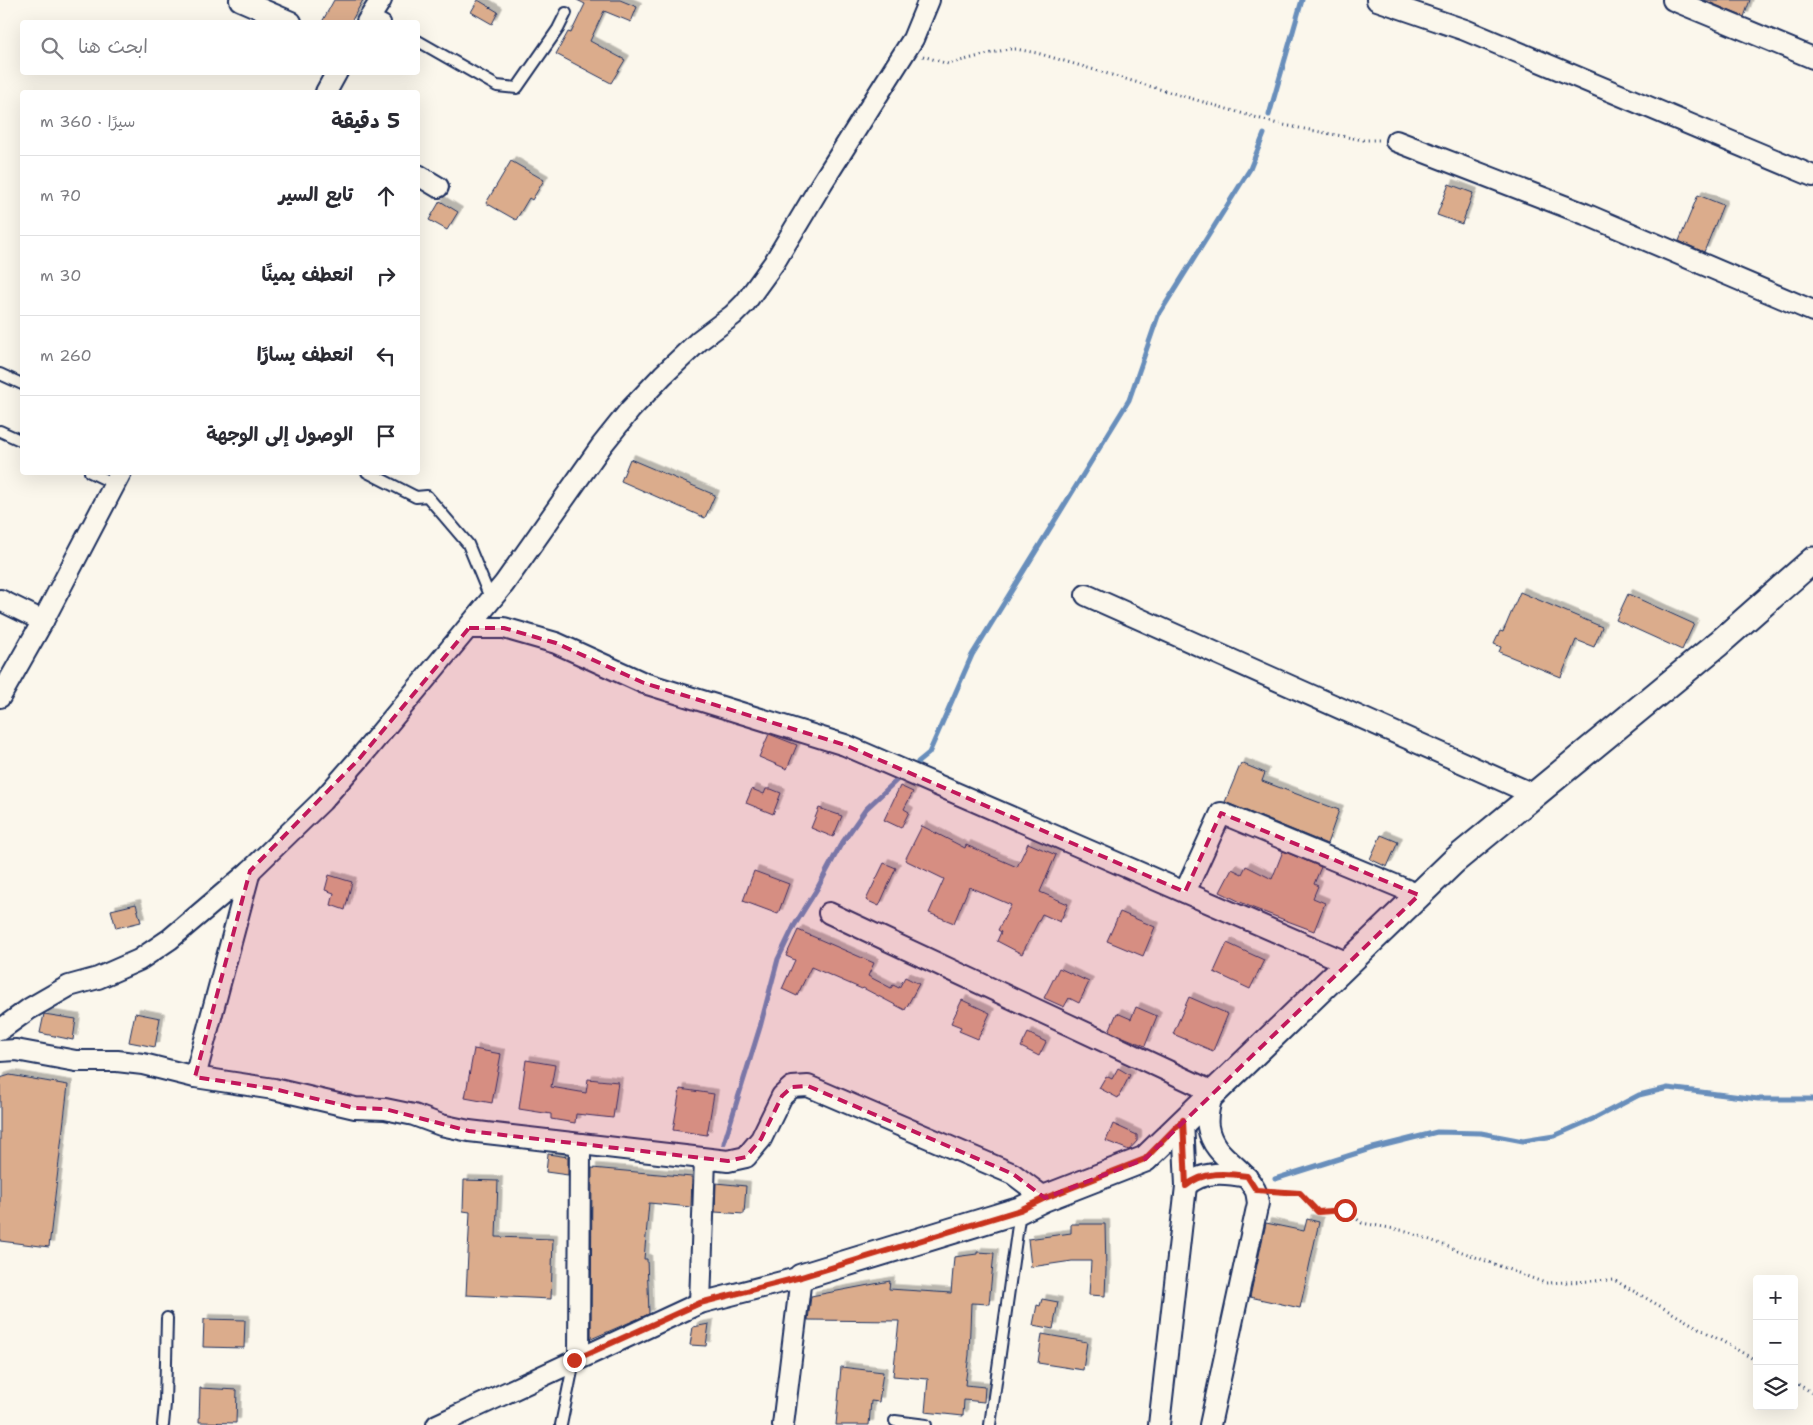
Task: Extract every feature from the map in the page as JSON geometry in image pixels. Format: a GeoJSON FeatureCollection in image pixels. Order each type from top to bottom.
{"type":"FeatureCollection","features":[{"type":"Feature","properties":{"kind":"street"},"geometry":{"type":"LineString","coordinates":[[240,0],[286,20]]}},
{"type":"Feature","properties":{"kind":"street"},"geometry":{"type":"LineString","coordinates":[[0,1030],[29,1009],[69,986],[98,978],[139,960],[170,939],[250,871],[286,837],[353,766],[504,584],[602,445],[630,410],[700,340],[733,315],[745,303],[774,263],[906,50],[929,0]]}},
{"type":"Feature","properties":{"kind":"street"},"geometry":{"type":"LineString","coordinates":[[1378,0],[1465,30],[1813,176]]}},
{"type":"Feature","properties":{"kind":"street"},"geometry":{"type":"LineString","coordinates":[[1673,0],[1813,58]]}},
{"type":"Feature","properties":{"kind":"street"},"geometry":{"type":"LineString","coordinates":[[327,90],[336,75]]}},
{"type":"Feature","properties":{"kind":"street"},"geometry":{"type":"LineString","coordinates":[[1396,141],[1586,214],[1813,311]]}},
{"type":"Feature","properties":{"kind":"street"},"geometry":{"type":"LineString","coordinates":[[420,176],[438,186]]}},
{"type":"Feature","properties":{"kind":"street"},"geometry":{"type":"LineString","coordinates":[[0,697],[43,621],[118,478]]}},
{"type":"Feature","properties":{"kind":"street"},"geometry":{"type":"LineString","coordinates":[[437,1425],[455,1420],[576,1359],[700,1303],[801,1277],[1020,1210],[1045,1198],[1145,1159],[1183,1120],[1454,861],[1719,643],[1813,560]]}},
{"type":"Feature","properties":{"kind":"street"},"geometry":{"type":"LineString","coordinates":[[1086,595],[1535,795]]}},
{"type":"Feature","properties":{"kind":"street"},"geometry":{"type":"LineString","coordinates":[[0,600],[43,621]]}},
{"type":"Feature","properties":{"kind":"street"},"geometry":{"type":"LineString","coordinates":[[468,628],[504,628],[556,644],[644,683],[846,745],[1348,963]]}},
{"type":"Feature","properties":{"kind":"street"},"geometry":{"type":"LineString","coordinates":[[1185,892],[1221,813],[1419,894]]}},
{"type":"Feature","properties":{"kind":"street"},"geometry":{"type":"LineString","coordinates":[[195,1077],[250,871]]}},
{"type":"Feature","properties":{"kind":"street"},"geometry":{"type":"LineString","coordinates":[[829,913],[1213,1092]]}},
{"type":"Feature","properties":{"kind":"street"},"geometry":{"type":"LineString","coordinates":[[0,1051],[16,1050],[76,1061],[117,1061],[143,1064],[195,1077],[274,1089],[355,1108],[385,1109],[414,1115],[441,1125],[469,1130],[728,1162],[746,1157],[760,1139],[782,1096],[792,1088],[808,1086],[1012,1174],[1045,1198]]}},
{"type":"Feature","properties":{"kind":"street"},"geometry":{"type":"LineString","coordinates":[[1210,1425],[1258,1202],[1251,1183],[1222,1156],[1212,1139],[1208,1127],[1208,1114],[1213,1092]]}},
{"type":"Feature","properties":{"kind":"street"},"geometry":{"type":"LineString","coordinates":[[1159,1425],[1186,1186],[1183,1120]]}},
{"type":"Feature","properties":{"kind":"street"},"geometry":{"type":"LineString","coordinates":[[576,1359],[580,1144]]}},
{"type":"Feature","properties":{"kind":"street"},"geometry":{"type":"LineString","coordinates":[[700,1303],[705,1159]]}},
{"type":"Feature","properties":{"kind":"street"},"geometry":{"type":"LineString","coordinates":[[1186,1186],[1199,1178],[1218,1173],[1251,1183]]}},
{"type":"Feature","properties":{"kind":"street"},"geometry":{"type":"LineString","coordinates":[[783,1425],[801,1277]]}},
{"type":"Feature","properties":{"kind":"lane"},"geometry":{"type":"LineString","coordinates":[[420,42],[497,86],[517,88],[558,29],[566,13]]}},
{"type":"Feature","properties":{"kind":"lane"},"geometry":{"type":"LineString","coordinates":[[0,374],[20,383]]}},
{"type":"Feature","properties":{"kind":"lane"},"geometry":{"type":"LineString","coordinates":[[0,431],[20,440]]}},
{"type":"Feature","properties":{"kind":"lane"},"geometry":{"type":"LineString","coordinates":[[104,475],[118,478]]}},
{"type":"Feature","properties":{"kind":"lane"},"geometry":{"type":"LineString","coordinates":[[373,475],[416,497],[427,496],[468,544],[491,600]]}},
{"type":"Feature","properties":{"kind":"lane"},"geometry":{"type":"LineString","coordinates":[[990,1425],[1020,1210]]}},
{"type":"Feature","properties":{"kind":"lane"},"geometry":{"type":"LineString","coordinates":[[162,1425],[165,1404],[167,1318]]}},
{"type":"Feature","properties":{"kind":"lane"},"geometry":{"type":"LineString","coordinates":[[561,1425],[576,1359]]}},
{"type":"Feature","properties":{"kind":"lane"},"geometry":{"type":"LineString","coordinates":[[895,1421],[926,1425]]}},
{"type":"Feature","properties":{"kind":"path"},"geometry":{"type":"LineString","coordinates":[[906,50],[948,64],[1016,49],[1037,53],[1278,124],[1363,140],[1396,141]]}},
{"type":"Feature","properties":{"kind":"path"},"geometry":{"type":"LineString","coordinates":[[1251,1183],[1300,1193],[1318,1212],[1345,1210],[1362,1223],[1406,1231],[1545,1283],[1614,1280],[1753,1359]]}},
{"type":"Feature","properties":{"kind":"path"},"geometry":{"type":"LineString","coordinates":[[1798,1384],[1813,1393]]}},
{"type":"Feature","properties":{"kind":"highlighted area"},"geometry":{"type":"Polygon","coordinates":[[[469,628],[504,628],[556,643],[644,683],[845,745],[1185,892],[1221,813],[1419,895],[1145,1159],[1045,1198],[1013,1174],[808,1086],[792,1087],[782,1096],[761,1139],[746,1157],[728,1161],[469,1131],[385,1109],[355,1108],[274,1089],[195,1077],[250,871],[359,759],[469,628]]]}},
{"type":"Feature","properties":{"kind":"building"},"geometry":{"type":"Polygon","coordinates":[[[334,0],[363,0],[352,20],[323,20],[334,0]]]}},
{"type":"Feature","properties":{"kind":"building"},"geometry":{"type":"Polygon","coordinates":[[[478,0],[498,12],[492,24],[471,12],[478,0]]]}},
{"type":"Feature","properties":{"kind":"building"},"geometry":{"type":"Polygon","coordinates":[[[577,0],[620,0],[637,7],[631,22],[604,11],[590,41],[625,60],[611,83],[556,54],[568,32],[571,33],[585,4],[577,0]]]}},
{"type":"Feature","properties":{"kind":"building"},"geometry":{"type":"Polygon","coordinates":[[[1704,0],[1750,0],[1744,17],[1704,0]]]}},
{"type":"Feature","properties":{"kind":"building"},"geometry":{"type":"Polygon","coordinates":[[[511,161],[544,180],[532,200],[529,198],[516,220],[486,203],[511,161]]]}},
{"type":"Feature","properties":{"kind":"building"},"geometry":{"type":"Polygon","coordinates":[[[1449,184],[1473,193],[1462,224],[1437,215],[1449,184]]]}},
{"type":"Feature","properties":{"kind":"building"},"geometry":{"type":"Polygon","coordinates":[[[1698,195],[1723,205],[1704,252],[1679,241],[1698,195]]]}},
{"type":"Feature","properties":{"kind":"building"},"geometry":{"type":"Polygon","coordinates":[[[440,201],[458,212],[447,230],[429,220],[440,201]]]}},
{"type":"Feature","properties":{"kind":"building"},"geometry":{"type":"Polygon","coordinates":[[[630,459],[715,495],[705,518],[621,481],[630,459]]]}},
{"type":"Feature","properties":{"kind":"building"},"geometry":{"type":"Polygon","coordinates":[[[1520,592],[1602,627],[1594,647],[1576,640],[1561,677],[1499,652],[1501,647],[1494,644],[1500,631],[1503,632],[1520,592]]]}},
{"type":"Feature","properties":{"kind":"building"},"geometry":{"type":"Polygon","coordinates":[[[1628,594],[1694,624],[1682,650],[1616,620],[1628,594]]]}},
{"type":"Feature","properties":{"kind":"building"},"geometry":{"type":"Polygon","coordinates":[[[769,734],[797,745],[787,769],[759,757],[769,734]]]}},
{"type":"Feature","properties":{"kind":"building"},"geometry":{"type":"Polygon","coordinates":[[[1241,763],[1265,773],[1262,781],[1339,810],[1327,844],[1225,802],[1241,763]]]}},
{"type":"Feature","properties":{"kind":"building"},"geometry":{"type":"Polygon","coordinates":[[[900,786],[913,792],[904,809],[909,812],[901,828],[884,820],[900,786]]]}},
{"type":"Feature","properties":{"kind":"building"},"geometry":{"type":"Polygon","coordinates":[[[752,789],[764,794],[766,789],[781,793],[773,814],[746,803],[752,789]]]}},
{"type":"Feature","properties":{"kind":"building"},"geometry":{"type":"Polygon","coordinates":[[[819,808],[842,816],[833,837],[811,828],[819,808]]]}},
{"type":"Feature","properties":{"kind":"building"},"geometry":{"type":"Polygon","coordinates":[[[922,826],[965,848],[966,845],[1017,867],[1028,843],[1056,855],[1040,892],[1068,904],[1060,922],[1042,914],[1022,954],[997,941],[1001,932],[998,930],[1011,905],[969,887],[954,923],[929,913],[944,879],[905,860],[922,826]]]}},
{"type":"Feature","properties":{"kind":"building"},"geometry":{"type":"Polygon","coordinates":[[[1381,835],[1398,842],[1387,867],[1370,859],[1381,835]]]}},
{"type":"Feature","properties":{"kind":"building"},"geometry":{"type":"Polygon","coordinates":[[[1283,851],[1321,867],[1314,884],[1318,886],[1313,898],[1325,903],[1314,931],[1253,908],[1220,892],[1232,869],[1242,874],[1246,866],[1272,879],[1283,851]]]}},
{"type":"Feature","properties":{"kind":"building"},"geometry":{"type":"Polygon","coordinates":[[[884,863],[896,868],[879,906],[866,900],[884,863]]]}},
{"type":"Feature","properties":{"kind":"building"},"geometry":{"type":"Polygon","coordinates":[[[754,871],[789,884],[778,914],[743,901],[754,871]]]}},
{"type":"Feature","properties":{"kind":"building"},"geometry":{"type":"Polygon","coordinates":[[[329,875],[352,882],[345,910],[331,905],[334,893],[325,890],[329,875]]]}},
{"type":"Feature","properties":{"kind":"building"},"geometry":{"type":"Polygon","coordinates":[[[136,904],[141,922],[116,928],[111,910],[136,904]]]}},
{"type":"Feature","properties":{"kind":"building"},"geometry":{"type":"Polygon","coordinates":[[[1120,912],[1155,927],[1143,956],[1107,941],[1120,912]]]}},
{"type":"Feature","properties":{"kind":"building"},"geometry":{"type":"Polygon","coordinates":[[[798,930],[874,963],[868,976],[891,988],[893,985],[899,988],[905,977],[919,984],[905,1010],[863,988],[811,967],[797,996],[782,989],[795,960],[786,956],[798,930]]]}},
{"type":"Feature","properties":{"kind":"building"},"geometry":{"type":"Polygon","coordinates":[[[1227,943],[1264,960],[1250,989],[1214,972],[1227,943]]]}},
{"type":"Feature","properties":{"kind":"building"},"geometry":{"type":"Polygon","coordinates":[[[1059,968],[1089,982],[1079,1003],[1069,998],[1064,1007],[1044,998],[1059,968]]]}},
{"type":"Feature","properties":{"kind":"building"},"geometry":{"type":"Polygon","coordinates":[[[1189,997],[1228,1014],[1213,1051],[1173,1034],[1189,997]]]}},
{"type":"Feature","properties":{"kind":"building"},"geometry":{"type":"Polygon","coordinates":[[[962,1000],[990,1013],[978,1039],[959,1031],[961,1027],[951,1023],[962,1000]]]}},
{"type":"Feature","properties":{"kind":"building"},"geometry":{"type":"Polygon","coordinates":[[[1136,1007],[1157,1016],[1145,1046],[1109,1031],[1117,1013],[1131,1019],[1136,1007]]]}},
{"type":"Feature","properties":{"kind":"building"},"geometry":{"type":"Polygon","coordinates":[[[135,1013],[160,1018],[155,1047],[129,1042],[135,1013]]]}},
{"type":"Feature","properties":{"kind":"building"},"geometry":{"type":"Polygon","coordinates":[[[44,1014],[76,1019],[73,1040],[40,1033],[44,1014]]]}},
{"type":"Feature","properties":{"kind":"building"},"geometry":{"type":"Polygon","coordinates":[[[1028,1033],[1046,1042],[1039,1056],[1021,1047],[1028,1033]]]}},
{"type":"Feature","properties":{"kind":"building"},"geometry":{"type":"Polygon","coordinates":[[[474,1049],[501,1054],[492,1103],[465,1098],[474,1049]]]}},
{"type":"Feature","properties":{"kind":"building"},"geometry":{"type":"Polygon","coordinates":[[[526,1060],[555,1065],[551,1087],[586,1093],[588,1079],[618,1082],[613,1118],[576,1114],[575,1123],[551,1119],[551,1114],[519,1109],[526,1060]]]}},
{"type":"Feature","properties":{"kind":"building"},"geometry":{"type":"Polygon","coordinates":[[[1118,1068],[1130,1075],[1118,1098],[1099,1088],[1106,1076],[1112,1079],[1118,1068]]]}},
{"type":"Feature","properties":{"kind":"building"},"geometry":{"type":"Polygon","coordinates":[[[10,1075],[68,1085],[49,1247],[0,1241],[0,1078],[10,1075]]]}},
{"type":"Feature","properties":{"kind":"building"},"geometry":{"type":"Polygon","coordinates":[[[680,1089],[714,1094],[707,1135],[673,1130],[680,1089]]]}},
{"type":"Feature","properties":{"kind":"building"},"geometry":{"type":"Polygon","coordinates":[[[1113,1124],[1137,1135],[1137,1141],[1129,1150],[1106,1141],[1113,1124]]]}},
{"type":"Feature","properties":{"kind":"building"},"geometry":{"type":"Polygon","coordinates":[[[548,1154],[568,1157],[568,1175],[546,1172],[548,1154]]]}},
{"type":"Feature","properties":{"kind":"building"},"geometry":{"type":"Polygon","coordinates":[[[592,1168],[692,1177],[691,1207],[649,1203],[644,1259],[647,1259],[649,1314],[591,1339],[592,1168]]]}},
{"type":"Feature","properties":{"kind":"building"},"geometry":{"type":"Polygon","coordinates":[[[464,1180],[498,1181],[496,1237],[553,1239],[551,1299],[466,1295],[470,1212],[463,1211],[464,1180]]]}},
{"type":"Feature","properties":{"kind":"building"},"geometry":{"type":"Polygon","coordinates":[[[716,1183],[746,1186],[744,1214],[715,1212],[716,1183]]]}},
{"type":"Feature","properties":{"kind":"building"},"geometry":{"type":"Polygon","coordinates":[[[1307,1219],[1319,1222],[1300,1308],[1250,1297],[1266,1223],[1304,1231],[1307,1219]]]}},
{"type":"Feature","properties":{"kind":"building"},"geometry":{"type":"Polygon","coordinates":[[[1071,1224],[1105,1224],[1105,1296],[1089,1295],[1091,1261],[1072,1261],[1031,1267],[1028,1239],[1071,1233],[1071,1224]]]}},
{"type":"Feature","properties":{"kind":"building"},"geometry":{"type":"Polygon","coordinates":[[[977,1252],[994,1253],[989,1304],[971,1303],[969,1355],[965,1385],[985,1387],[984,1402],[964,1400],[963,1416],[925,1412],[928,1379],[893,1376],[899,1321],[808,1320],[811,1296],[890,1281],[889,1289],[951,1293],[954,1257],[977,1254],[977,1252]]]}},
{"type":"Feature","properties":{"kind":"building"},"geometry":{"type":"Polygon","coordinates":[[[1042,1299],[1058,1302],[1053,1329],[1033,1325],[1037,1305],[1040,1306],[1042,1299]]]}},
{"type":"Feature","properties":{"kind":"building"},"geometry":{"type":"Polygon","coordinates":[[[204,1319],[245,1320],[244,1348],[203,1347],[204,1319]]]}},
{"type":"Feature","properties":{"kind":"building"},"geometry":{"type":"Polygon","coordinates":[[[709,1324],[706,1346],[690,1345],[693,1327],[709,1324]]]}},
{"type":"Feature","properties":{"kind":"building"},"geometry":{"type":"Polygon","coordinates":[[[1042,1334],[1087,1342],[1083,1370],[1038,1363],[1042,1334]]]}},
{"type":"Feature","properties":{"kind":"building"},"geometry":{"type":"Polygon","coordinates":[[[841,1367],[883,1372],[879,1402],[871,1401],[869,1425],[836,1425],[841,1367]]]}},
{"type":"Feature","properties":{"kind":"building"},"geometry":{"type":"Polygon","coordinates":[[[200,1388],[237,1390],[236,1423],[199,1422],[200,1388]]]}},
{"type":"Feature","properties":{"kind":"waterway"},"geometry":{"type":"LineString","coordinates":[[1269,115],[1302,0]]}},
{"type":"Feature","properties":{"kind":"waterway"},"geometry":{"type":"LineString","coordinates":[[918,762],[929,753],[972,655],[1129,400],[1158,316],[1250,169],[1264,134]]}},
{"type":"Feature","properties":{"kind":"waterway"},"geometry":{"type":"LineString","coordinates":[[724,1143],[760,1027],[778,959],[794,926],[840,846],[866,809],[899,778]]}},
{"type":"Feature","properties":{"kind":"waterway"},"geometry":{"type":"LineString","coordinates":[[1275,1179],[1373,1148],[1437,1132],[1481,1133],[1523,1141],[1554,1136],[1595,1118],[1639,1095],[1668,1088],[1758,1099],[1813,1099]]}},
{"type":"Feature","properties":{"kind":"route"},"geometry":{"type":"LineString","coordinates":[[574,1360],[700,1303],[801,1277],[1020,1210],[1045,1198],[1145,1159],[1183,1120],[1186,1186],[1206,1175],[1218,1173],[1234,1174],[1247,1176],[1256,1190],[1300,1193],[1318,1212],[1345,1210]]}}]}
